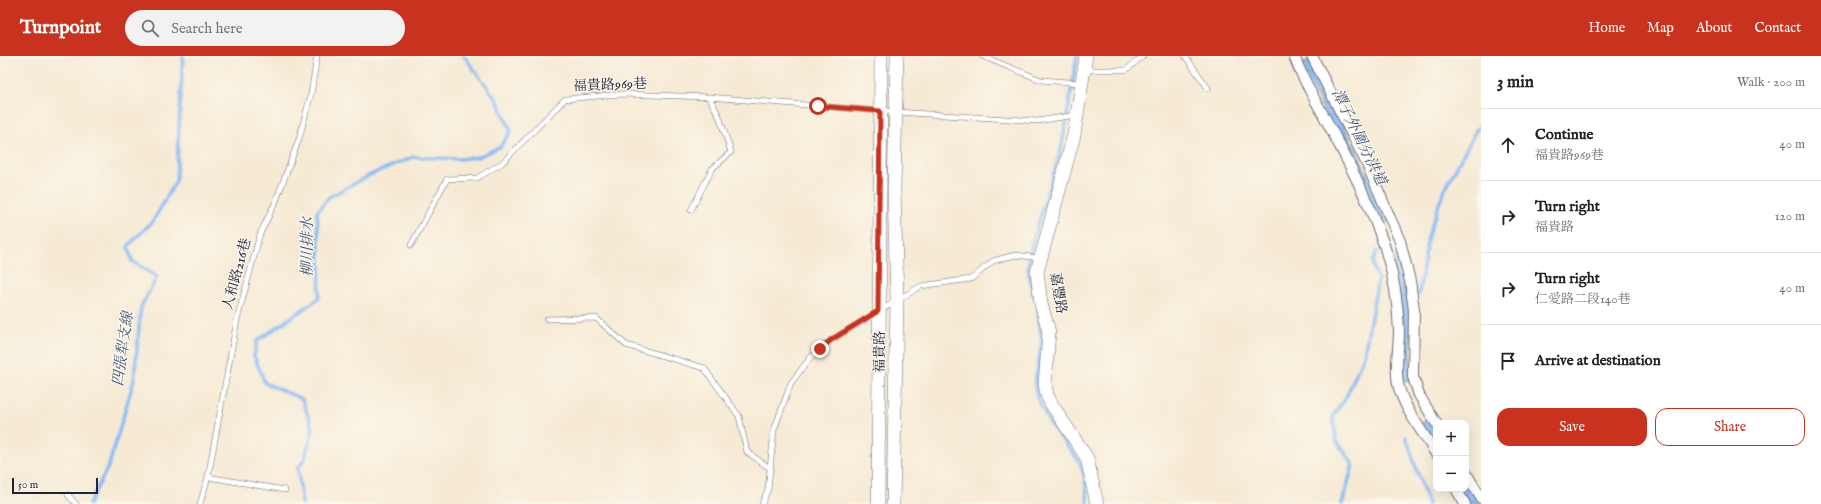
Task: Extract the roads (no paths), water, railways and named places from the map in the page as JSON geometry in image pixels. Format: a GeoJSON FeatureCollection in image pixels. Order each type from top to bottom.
{"type":"FeatureCollection","features":[{"type":"Feature","properties":{"kind":"street","name":"福貴路"},"geometry":{"type":"LineString","coordinates":[[878,504],[878,311],[881,56]]}},
{"type":"Feature","properties":{"kind":"street","name":"福貴路"},"geometry":{"type":"LineString","coordinates":[[893,504],[897,300],[894,189],[896,56]]}},
{"type":"Feature","properties":{"kind":"street","name":"嘉豐路"},"geometry":{"type":"LineString","coordinates":[[1086,56],[1074,135],[1037,272],[1049,332],[1046,380],[1047,395],[1087,458],[1097,504]]}},
{"type":"Feature","properties":{"kind":"street"},"geometry":{"type":"LineString","coordinates":[[1294,56],[1303,77],[1358,183],[1384,243],[1392,274],[1398,315],[1399,389],[1407,406],[1433,449]]}},
{"type":"Feature","properties":{"kind":"street"},"geometry":{"type":"LineString","coordinates":[[1312,56],[1366,162],[1406,260],[1413,300],[1415,332],[1413,376],[1421,398],[1434,420]]}},
{"type":"Feature","properties":{"kind":"street"},"geometry":{"type":"LineString","coordinates":[[1384,243],[1398,238]]}},
{"type":"Feature","properties":{"kind":"street"},"geometry":{"type":"LineString","coordinates":[[1407,406],[1421,398]]}},
{"type":"Feature","properties":{"kind":"street"},"geometry":{"type":"LineString","coordinates":[[1469,478],[1481,498]]}},
{"type":"Feature","properties":{"kind":"street"},"geometry":{"type":"LineString","coordinates":[[1458,492],[1465,504]]}},
{"type":"Feature","properties":{"kind":"lane","name":"人和路216巷"},"geometry":{"type":"LineString","coordinates":[[200,504],[208,477],[237,320],[258,241],[276,201],[299,139],[311,94],[317,56]]}},
{"type":"Feature","properties":{"kind":"lane"},"geometry":{"type":"LineString","coordinates":[[982,56],[1041,80],[1081,83]]}},
{"type":"Feature","properties":{"kind":"lane"},"geometry":{"type":"LineString","coordinates":[[1084,70],[1126,70],[1143,56]]}},
{"type":"Feature","properties":{"kind":"lane"},"geometry":{"type":"LineString","coordinates":[[1185,56],[1208,88]]}},
{"type":"Feature","properties":{"kind":"lane","name":"福貴路969巷"},"geometry":{"type":"LineString","coordinates":[[411,245],[447,179],[478,178],[502,163],[565,99],[621,94],[709,97],[880,111],[1038,121],[1076,115]]}},
{"type":"Feature","properties":{"kind":"lane"},"geometry":{"type":"LineString","coordinates":[[691,210],[712,168],[731,152],[719,116],[709,97]]}},
{"type":"Feature","properties":{"kind":"lane"},"geometry":{"type":"LineString","coordinates":[[762,504],[768,489],[774,430],[791,383],[810,358],[831,340],[921,286],[971,279],[993,261],[1015,255],[1040,258]]}},
{"type":"Feature","properties":{"kind":"lane"},"geometry":{"type":"LineString","coordinates":[[547,320],[596,318],[626,345],[704,368],[739,416],[747,452],[771,470]]}},
{"type":"Feature","properties":{"kind":"lane"},"geometry":{"type":"LineString","coordinates":[[208,477],[285,490]]}},
{"type":"Feature","properties":{"kind":"lane"},"geometry":{"type":"LineString","coordinates":[[68,495],[76,504]]}},
{"type":"Feature","properties":{"kind":"water"},"geometry":{"type":"Polygon","coordinates":[[[1310,60],[1358,154],[1389,222],[1380,226],[1301,65],[1310,60]]]}},
{"type":"Feature","properties":{"kind":"water"},"geometry":{"type":"Polygon","coordinates":[[[1401,255],[1411,315],[1411,380],[1402,381],[1404,326],[1392,258],[1401,255]]]}},
{"type":"Feature","properties":{"kind":"water"},"geometry":{"type":"Polygon","coordinates":[[[1429,418],[1433,425],[1433,442],[1421,423],[1429,418]]]}},
{"type":"Feature","properties":{"kind":"water"},"geometry":{"type":"Polygon","coordinates":[[[1469,486],[1480,504],[1470,504],[1463,492],[1469,492],[1469,486]]]}},
{"type":"Feature","properties":{"kind":"waterway","name":"四張犁支線"},"geometry":{"type":"LineString","coordinates":[[89,504],[109,465],[134,380],[141,307],[157,277],[132,261],[128,246],[153,221],[176,181],[183,56]]}},
{"type":"Feature","properties":{"kind":"waterway","name":"柳川排水"},"geometry":{"type":"LineString","coordinates":[[302,504],[298,468],[304,460],[313,429],[302,399],[265,383],[254,356],[257,341],[319,298],[320,266],[317,212],[329,197],[372,174],[413,157],[459,159],[478,157],[500,147],[511,131],[497,100],[464,56]]}},
{"type":"Feature","properties":{"kind":"waterway"},"geometry":{"type":"LineString","coordinates":[[1034,296],[1028,269],[1032,244],[1062,146],[1077,56]]}},
{"type":"Feature","properties":{"kind":"waterway"},"geometry":{"type":"LineString","coordinates":[[1419,294],[1428,236],[1443,193],[1476,130],[1481,125]]}},
{"type":"Feature","properties":{"kind":"waterway"},"geometry":{"type":"LineString","coordinates":[[1342,504],[1353,465],[1336,440],[1333,416],[1346,397],[1364,355],[1378,279],[1373,265],[1377,251]]}},
{"type":"Feature","properties":{"kind":"waterway"},"geometry":{"type":"LineString","coordinates":[[1038,314],[1042,341],[1035,384],[1037,397],[1049,422],[1079,461],[1085,478],[1088,504]]}},
{"type":"Feature","properties":{"kind":"waterway"},"geometry":{"type":"LineString","coordinates":[[1406,437],[1428,504]]}},
{"type":"Feature","properties":{"kind":"water label","name":"潭子外圍分洪道"},"geometry":{"type":"Point","coordinates":[1359,137]}}]}
